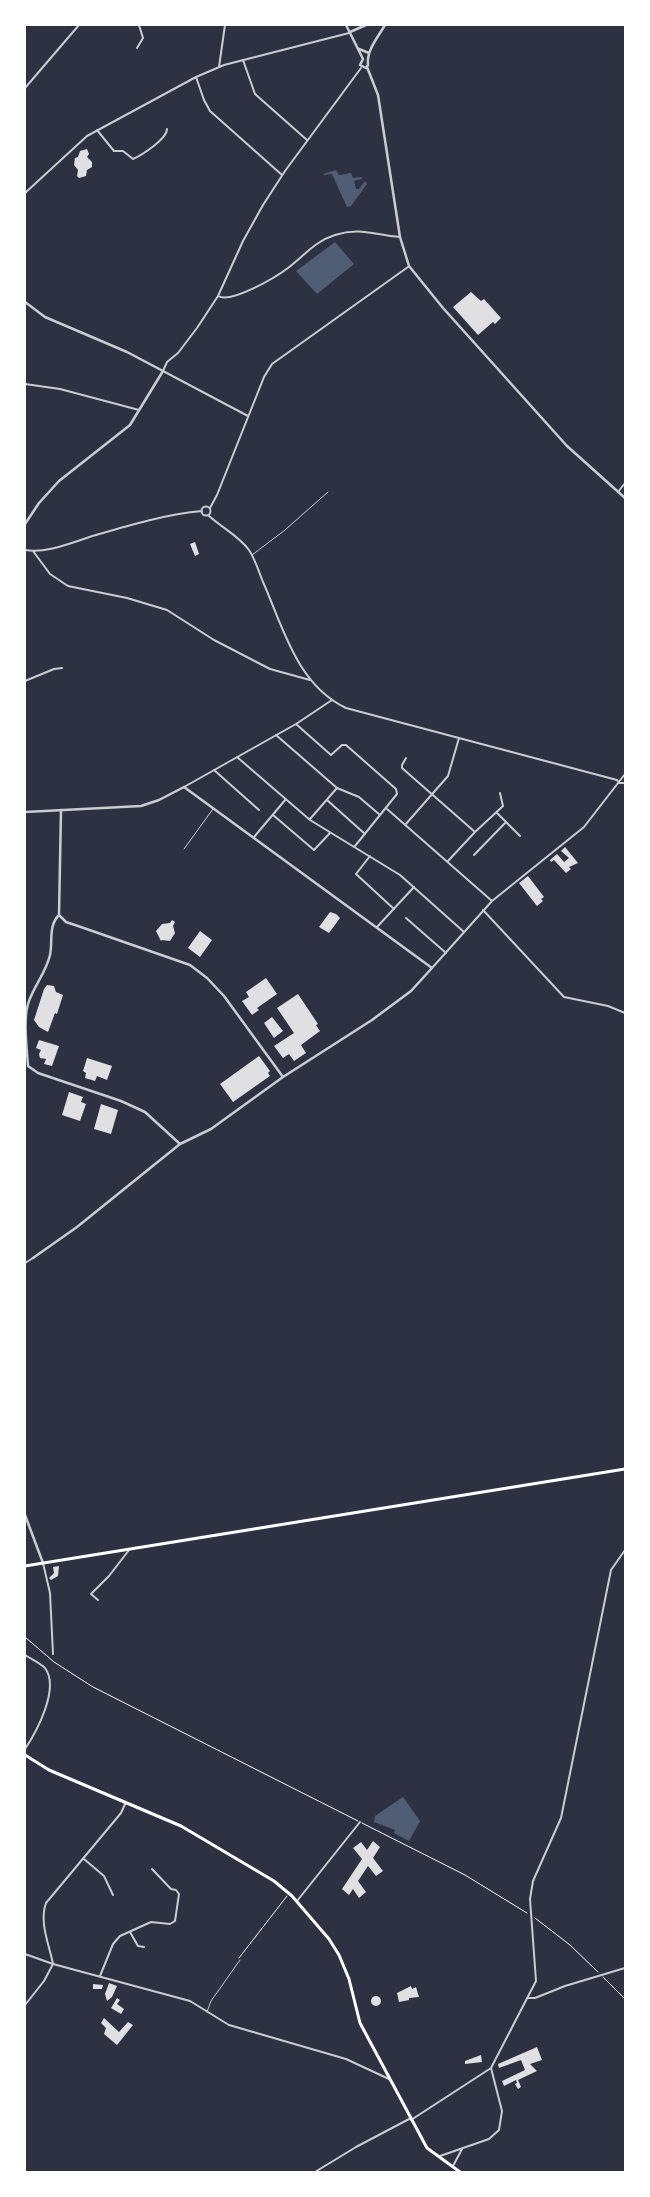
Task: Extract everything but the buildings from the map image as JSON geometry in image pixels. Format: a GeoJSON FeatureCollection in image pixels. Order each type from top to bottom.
{"type":"FeatureCollection","features":[{"type":"Feature","properties":{"kind":"main road"},"geometry":{"type":"LineString","coordinates":[[25,1566],[625,1469]]}},
{"type":"Feature","properties":{"kind":"main road"},"geometry":{"type":"LineString","coordinates":[[25,1755],[49,1770],[181,1826],[274,1881],[297,1901],[329,1938],[339,1955],[349,1979],[360,2023],[427,2148],[460,2172]]}},
{"type":"Feature","properties":{"kind":"street"},"geometry":{"type":"LineString","coordinates":[[25,88],[79,25]]}},
{"type":"Feature","properties":{"kind":"street"},"geometry":{"type":"LineString","coordinates":[[136,48],[142,38],[139,25]]}},
{"type":"Feature","properties":{"kind":"street"},"geometry":{"type":"LineString","coordinates":[[219,67],[225,25]]}},
{"type":"Feature","properties":{"kind":"street"},"geometry":{"type":"LineString","coordinates":[[346,25],[368,64],[367,67],[378,95],[400,237],[409,266],[443,308],[567,446],[625,498]]}},
{"type":"Feature","properties":{"kind":"street"},"geometry":{"type":"LineString","coordinates":[[25,193],[74,146],[97,130],[196,77],[219,67],[350,32],[366,25]]}},
{"type":"Feature","properties":{"kind":"street"},"geometry":{"type":"LineString","coordinates":[[361,68],[360,62],[365,60],[385,25]]}},
{"type":"Feature","properties":{"kind":"street"},"geometry":{"type":"LineString","coordinates":[[359,49],[369,53]]}},
{"type":"Feature","properties":{"kind":"street"},"geometry":{"type":"LineString","coordinates":[[243,60],[255,94],[308,140]]}},
{"type":"Feature","properties":{"kind":"street"},"geometry":{"type":"LineString","coordinates":[[25,524],[39,503],[59,481],[130,426],[167,362],[178,353],[218,296],[243,242],[282,175],[361,68],[367,67]]}},
{"type":"Feature","properties":{"kind":"street"},"geometry":{"type":"LineString","coordinates":[[196,77],[210,111],[282,175]]}},
{"type":"Feature","properties":{"kind":"street"},"geometry":{"type":"LineString","coordinates":[[97,130],[114,151],[123,151],[129,157],[135,159],[165,137],[168,129]]}},
{"type":"Feature","properties":{"kind":"street"},"geometry":{"type":"LineString","coordinates":[[218,296],[221,298],[232,297],[260,284],[287,268],[322,239],[336,234],[355,230],[400,237]]}},
{"type":"Feature","properties":{"kind":"street"},"geometry":{"type":"LineString","coordinates":[[208,515],[264,377],[272,364],[409,266]]}},
{"type":"Feature","properties":{"kind":"street"},"geometry":{"type":"LineString","coordinates":[[25,302],[45,317],[127,352],[248,416]]}},
{"type":"Feature","properties":{"kind":"street"},"geometry":{"type":"LineString","coordinates":[[25,384],[60,389],[140,410]]}},
{"type":"Feature","properties":{"kind":"street"},"geometry":{"type":"LineString","coordinates":[[618,492],[625,483]]}},
{"type":"Feature","properties":{"kind":"street"},"geometry":{"type":"LineString","coordinates":[[25,550],[33,551],[202,511],[205,507],[210,508]]}},
{"type":"Feature","properties":{"kind":"street"},"geometry":{"type":"LineString","coordinates":[[202,511],[205,515],[208,515],[232,532],[251,555],[298,662],[310,680],[332,700],[346,708],[617,780],[619,783],[625,784]]}},
{"type":"Feature","properties":{"kind":"street"},"geometry":{"type":"LineString","coordinates":[[33,551],[50,574],[65,585],[127,598],[167,610],[208,636],[270,669],[310,680]]}},
{"type":"Feature","properties":{"kind":"street"},"geometry":{"type":"LineString","coordinates":[[25,680],[54,669],[62,668]]}},
{"type":"Feature","properties":{"kind":"street"},"geometry":{"type":"LineString","coordinates":[[25,812],[141,806],[159,800],[296,724],[332,700]]}},
{"type":"Feature","properties":{"kind":"street"},"geometry":{"type":"LineString","coordinates":[[296,724],[332,755],[342,745],[347,746],[397,790],[397,794],[354,847]]}},
{"type":"Feature","properties":{"kind":"street"},"geometry":{"type":"LineString","coordinates":[[276,735],[337,788],[359,797],[380,815]]}},
{"type":"Feature","properties":{"kind":"street"},"geometry":{"type":"LineString","coordinates":[[405,825],[450,773],[459,738]]}},
{"type":"Feature","properties":{"kind":"street"},"geometry":{"type":"LineString","coordinates":[[237,757],[310,820],[397,873],[464,932]]}},
{"type":"Feature","properties":{"kind":"street"},"geometry":{"type":"LineString","coordinates":[[406,758],[402,768],[475,832]]}},
{"type":"Feature","properties":{"kind":"street"},"geometry":{"type":"LineString","coordinates":[[214,770],[259,810]]}},
{"type":"Feature","properties":{"kind":"street"},"geometry":{"type":"LineString","coordinates":[[25,1263],[78,1227],[180,1144],[211,1129],[283,1077],[372,1020],[411,991],[492,901],[584,827],[625,774]]}},
{"type":"Feature","properties":{"kind":"street"},"geometry":{"type":"LineString","coordinates":[[184,787],[432,968]]}},
{"type":"Feature","properties":{"kind":"street"},"geometry":{"type":"LineString","coordinates":[[310,820],[337,788]]}},
{"type":"Feature","properties":{"kind":"street"},"geometry":{"type":"LineString","coordinates":[[447,862],[504,805],[500,793]]}},
{"type":"Feature","properties":{"kind":"street"},"geometry":{"type":"LineString","coordinates":[[254,837],[286,799]]}},
{"type":"Feature","properties":{"kind":"street"},"geometry":{"type":"LineString","coordinates":[[327,800],[364,834]]}},
{"type":"Feature","properties":{"kind":"street"},"geometry":{"type":"LineString","coordinates":[[386,808],[492,901]]}},
{"type":"Feature","properties":{"kind":"street"},"geometry":{"type":"LineString","coordinates":[[62,810],[59,915],[54,920],[51,953],[46,969],[28,1004],[26,1043],[28,1066],[38,1073],[116,1099],[145,1112],[180,1144]]}},
{"type":"Feature","properties":{"kind":"street"},"geometry":{"type":"LineString","coordinates":[[496,812],[520,836]]}},
{"type":"Feature","properties":{"kind":"street"},"geometry":{"type":"LineString","coordinates":[[272,815],[314,850],[331,832]]}},
{"type":"Feature","properties":{"kind":"street"},"geometry":{"type":"LineString","coordinates":[[474,855],[506,822]]}},
{"type":"Feature","properties":{"kind":"street"},"geometry":{"type":"LineString","coordinates":[[370,856],[356,874],[394,909]]}},
{"type":"Feature","properties":{"kind":"street"},"geometry":{"type":"LineString","coordinates":[[377,928],[414,887]]}},
{"type":"Feature","properties":{"kind":"street"},"geometry":{"type":"LineString","coordinates":[[483,910],[564,997],[608,1006],[625,1013]]}},
{"type":"Feature","properties":{"kind":"street"},"geometry":{"type":"LineString","coordinates":[[59,915],[66,922],[190,965],[224,996],[283,1077]]}},
{"type":"Feature","properties":{"kind":"street"},"geometry":{"type":"LineString","coordinates":[[406,918],[446,953]]}},
{"type":"Feature","properties":{"kind":"street"},"geometry":{"type":"LineString","coordinates":[[25,1515],[50,1592],[53,1654]]}},
{"type":"Feature","properties":{"kind":"street"},"geometry":{"type":"LineString","coordinates":[[98,1600],[91,1594],[126,1556],[129,1549]]}},
{"type":"Feature","properties":{"kind":"street"},"geometry":{"type":"LineString","coordinates":[[315,2172],[356,2147],[411,2119],[491,2068],[528,1998],[536,1981],[530,1899],[532,1881],[561,1818],[611,1570],[625,1550]]}},
{"type":"Feature","properties":{"kind":"street"},"geometry":{"type":"LineString","coordinates":[[25,1655],[44,1667],[49,1680],[44,1715],[37,1732],[25,1749]]}},
{"type":"Feature","properties":{"kind":"street"},"geometry":{"type":"LineString","coordinates":[[25,2005],[44,1981],[53,1964],[43,1921],[43,1911],[50,1897],[121,1814],[126,1802]]}},
{"type":"Feature","properties":{"kind":"street"},"geometry":{"type":"LineString","coordinates":[[297,1901],[360,1822]]}},
{"type":"Feature","properties":{"kind":"street"},"geometry":{"type":"LineString","coordinates":[[84,1858],[104,1876],[113,1895]]}},
{"type":"Feature","properties":{"kind":"street"},"geometry":{"type":"LineString","coordinates":[[100,1976],[113,1944],[120,1936],[151,1922],[170,1924],[175,1921],[179,1894],[176,1890],[171,1889],[152,1869]]}},
{"type":"Feature","properties":{"kind":"street"},"geometry":{"type":"LineString","coordinates":[[130,1932],[138,1946],[144,1947]]}},
{"type":"Feature","properties":{"kind":"street"},"geometry":{"type":"LineString","coordinates":[[25,1954],[53,1964],[190,2001],[229,2025],[346,2059],[389,2079]]}},
{"type":"Feature","properties":{"kind":"street"},"geometry":{"type":"LineString","coordinates":[[528,1998],[534,1998],[565,1986],[625,1968]]}},
{"type":"Feature","properties":{"kind":"street"},"geometry":{"type":"LineString","coordinates":[[439,2157],[448,2152],[489,2139],[499,2130],[502,2111],[491,2068]]}},
{"type":"Feature","properties":{"kind":"street"},"geometry":{"type":"LineString","coordinates":[[453,2166],[462,2149]]}},
{"type":"Feature","properties":{"kind":"lane"},"geometry":{"type":"LineString","coordinates":[[251,555],[285,530],[328,492]]}},
{"type":"Feature","properties":{"kind":"lane"},"geometry":{"type":"LineString","coordinates":[[184,849],[213,809]]}},
{"type":"Feature","properties":{"kind":"lane"},"geometry":{"type":"LineString","coordinates":[[207,2012],[211,2001],[240,1960]]}},
{"type":"Feature","properties":{"kind":"path"},"geometry":{"type":"LineString","coordinates":[[25,1637],[54,1662],[94,1687],[465,1875],[532,1916],[570,1945],[625,1999]]}},
{"type":"Feature","properties":{"kind":"path"},"geometry":{"type":"LineString","coordinates":[[240,1960],[239,1957],[289,1894]]}},
{"type":"Feature","properties":{"kind":"water"},"geometry":{"type":"Polygon","coordinates":[[[336,170],[339,175],[351,173],[353,178],[362,177],[362,179],[354,181],[356,189],[359,189],[365,181],[367,184],[351,206],[347,207],[332,174],[323,174],[336,170]]]}},
{"type":"Feature","properties":{"kind":"water"},"geometry":{"type":"Polygon","coordinates":[[[335,242],[354,264],[317,294],[296,271],[335,242]]]}},
{"type":"Feature","properties":{"kind":"water"},"geometry":{"type":"Polygon","coordinates":[[[403,1797],[420,1821],[409,1841],[394,1833],[395,1830],[374,1822],[375,1816],[403,1797]]]}}]}
